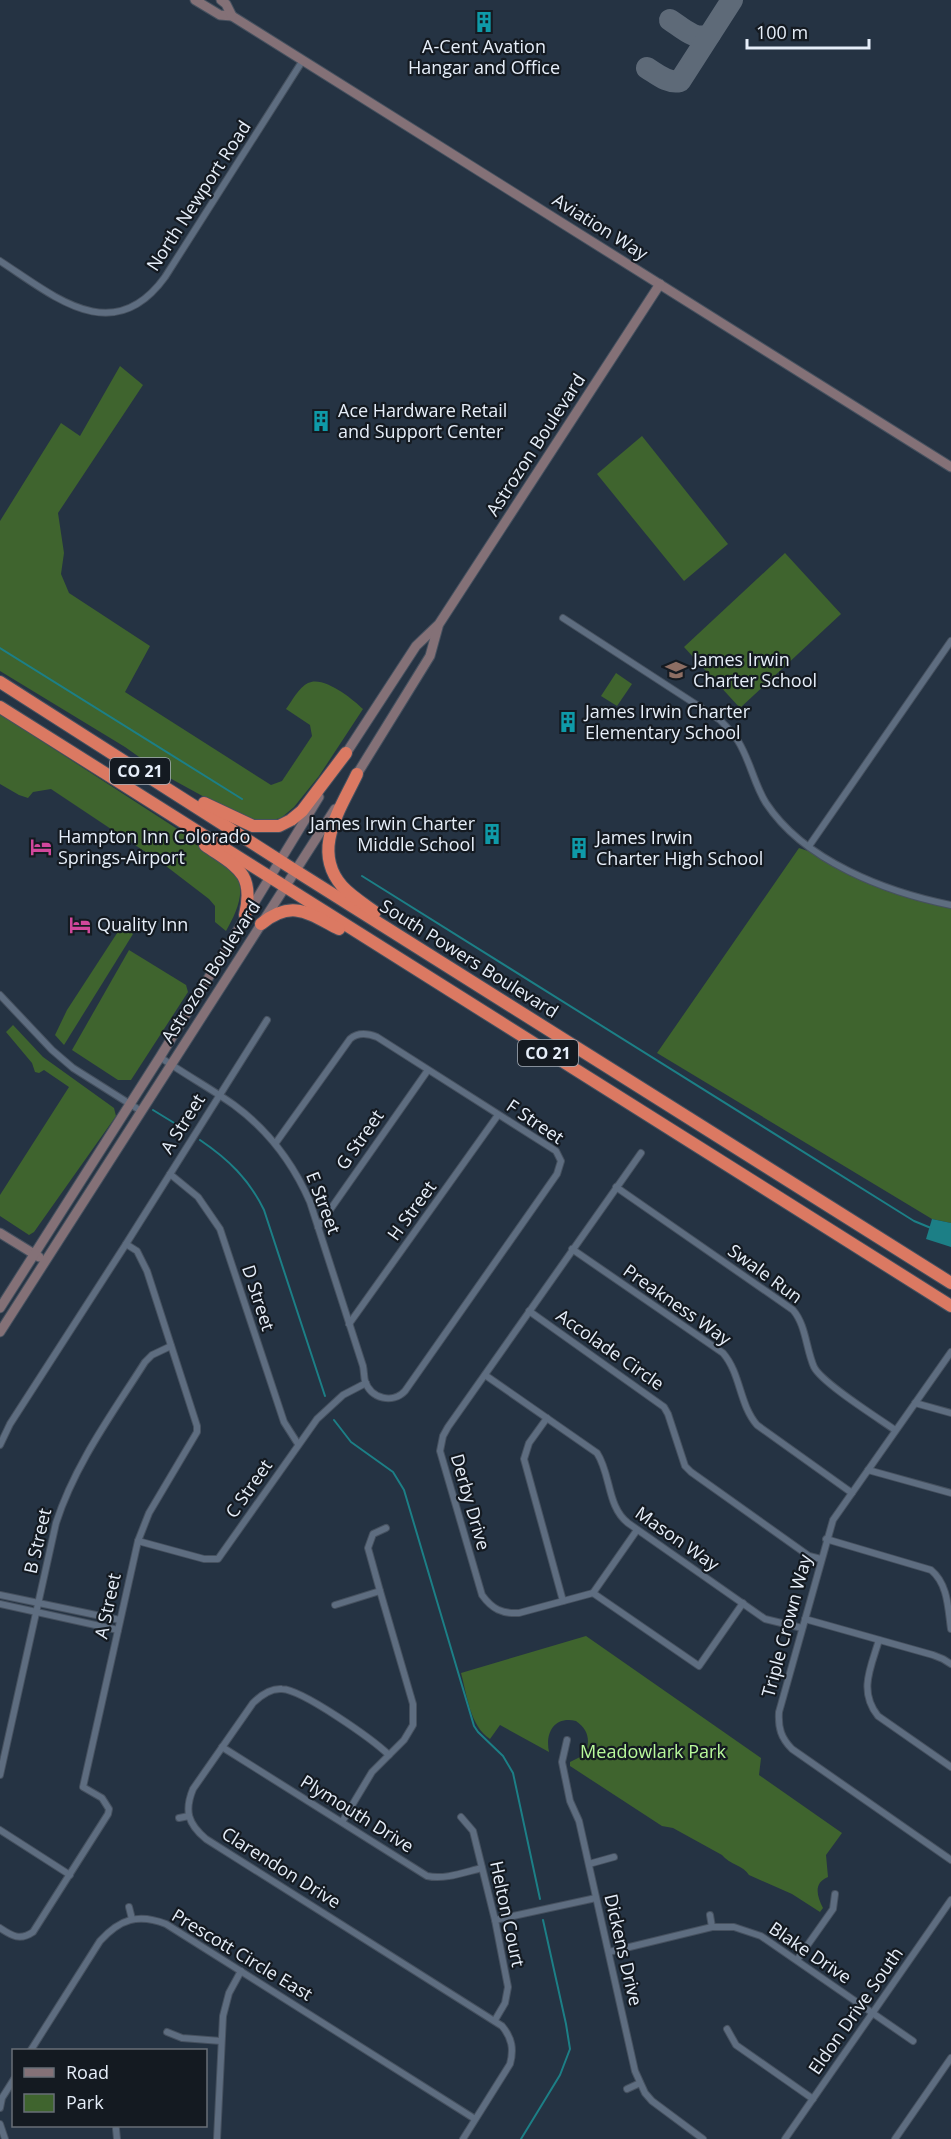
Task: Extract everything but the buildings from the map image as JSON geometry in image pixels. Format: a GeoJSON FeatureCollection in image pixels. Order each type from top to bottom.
{"type":"FeatureCollection","features":[{"type":"Feature","properties":{"kind":"highway","name":"South Powers Boulevard"},"geometry":{"type":"LineString","coordinates":[[0,682],[476,985],[951,1283]]}},
{"type":"Feature","properties":{"kind":"highway","name":"South Powers Boulevard"},"geometry":{"type":"LineString","coordinates":[[0,707],[951,1306]]}},
{"type":"Feature","properties":{"kind":"highway"},"geometry":{"type":"LineString","coordinates":[[38,731],[236,867],[247,882],[248,902],[245,915]]}},
{"type":"Feature","properties":{"kind":"highway"},"geometry":{"type":"LineString","coordinates":[[115,755],[236,820],[265,828],[279,826],[302,811],[346,753]]}},
{"type":"Feature","properties":{"kind":"highway"},"geometry":{"type":"LineString","coordinates":[[357,774],[330,835],[327,848],[328,862],[334,874],[353,896],[476,985]]}},
{"type":"Feature","properties":{"kind":"highway"},"geometry":{"type":"LineString","coordinates":[[261,924],[275,913],[285,910],[308,913],[416,970]]}},
{"type":"Feature","properties":{"kind":"street","name":"Aviation Way"},"geometry":{"type":"LineString","coordinates":[[195,0],[220,15],[232,16],[951,467]]}},
{"type":"Feature","properties":{"kind":"street","name":"Aviation Way"},"geometry":{"type":"LineString","coordinates":[[221,0],[226,4],[232,16]]}},
{"type":"Feature","properties":{"kind":"street","name":"North Newport Road"},"geometry":{"type":"LineString","coordinates":[[0,261],[63,302],[81,310],[116,312],[138,303],[158,288],[303,60]]}},
{"type":"Feature","properties":{"kind":"street","name":"Astrozon Boulevard"},"geometry":{"type":"LineString","coordinates":[[0,1308],[160,1057],[346,753],[416,646],[439,624],[660,284]]}},
{"type":"Feature","properties":{"kind":"street"},"geometry":{"type":"LineString","coordinates":[[564,618],[720,720],[737,738],[767,804],[777,818],[809,846],[845,868],[886,888],[951,905]]}},
{"type":"Feature","properties":{"kind":"street","name":"Astrozon Boulevard"},"geometry":{"type":"LineString","coordinates":[[0,1332],[367,758],[430,656],[439,624]]}},
{"type":"Feature","properties":{"kind":"street"},"geometry":{"type":"LineString","coordinates":[[809,846],[951,641]]}},
{"type":"Feature","properties":{"kind":"street"},"geometry":{"type":"LineString","coordinates":[[0,995],[52,1050],[73,1068],[141,1111]]}},
{"type":"Feature","properties":{"kind":"street","name":"A Street"},"geometry":{"type":"LineString","coordinates":[[0,1444],[10,1424],[267,1020]]}},
{"type":"Feature","properties":{"kind":"street"},"geometry":{"type":"LineString","coordinates":[[275,1144],[350,1039],[354,1035],[362,1034],[359,1024]]}},
{"type":"Feature","properties":{"kind":"street","name":"F Street"},"geometry":{"type":"LineString","coordinates":[[362,1034],[377,1037],[556,1151],[561,1161],[561,1168],[405,1391],[400,1396],[386,1398],[372,1392],[366,1383]]}},
{"type":"Feature","properties":{"kind":"street","name":"E Street"},"geometry":{"type":"LineString","coordinates":[[160,1057],[250,1118],[275,1144],[301,1182],[310,1202],[363,1366],[366,1383]]}},
{"type":"Feature","properties":{"kind":"street","name":"G Street"},"geometry":{"type":"LineString","coordinates":[[318,1227],[428,1070]]}},
{"type":"Feature","properties":{"kind":"street","name":"H Street"},"geometry":{"type":"LineString","coordinates":[[349,1324],[498,1115]]}},
{"type":"Feature","properties":{"kind":"street","name":"Derby Drive"},"geometry":{"type":"LineString","coordinates":[[593,1593],[511,1614],[496,1610],[482,1595],[440,1451],[443,1436],[641,1153]]}},
{"type":"Feature","properties":{"kind":"street","name":"D Street"},"geometry":{"type":"LineString","coordinates":[[170,1174],[198,1197],[220,1229],[284,1422],[298,1444]]}},
{"type":"Feature","properties":{"kind":"street","name":"Swale Run"},"geometry":{"type":"LineString","coordinates":[[616,1187],[793,1310],[798,1316],[819,1374],[895,1430]]}},
{"type":"Feature","properties":{"kind":"street"},"geometry":{"type":"LineString","coordinates":[[0,1233],[45,1261]]}},
{"type":"Feature","properties":{"kind":"street","name":"A Street"},"geometry":{"type":"LineString","coordinates":[[0,1928],[18,1938],[24,1938],[33,1932],[105,1820],[109,1809],[102,1798],[83,1787],[138,1541],[149,1513],[197,1432],[197,1426],[142,1259],[137,1251],[126,1244]]}},
{"type":"Feature","properties":{"kind":"street","name":"Preakness Way"},"geometry":{"type":"LineString","coordinates":[[572,1249],[723,1353],[734,1368],[748,1412],[757,1425],[852,1493]]}},
{"type":"Feature","properties":{"kind":"street"},"geometry":{"type":"LineString","coordinates":[[891,1268],[951,1313]]}},
{"type":"Feature","properties":{"kind":"street","name":"Accolade Circle"},"geometry":{"type":"LineString","coordinates":[[529,1311],[664,1407],[685,1466],[691,1472],[809,1556],[821,1559]]}},
{"type":"Feature","properties":{"kind":"street","name":"B Street"},"geometry":{"type":"LineString","coordinates":[[0,1775],[56,1523],[67,1491],[78,1468],[145,1362],[152,1355],[171,1346]]}},
{"type":"Feature","properties":{"kind":"street","name":"Triple Crown Way"},"geometry":{"type":"LineString","coordinates":[[951,1352],[832,1520],[779,1712],[779,1728],[786,1743],[792,1749],[951,1860]]}},
{"type":"Feature","properties":{"kind":"street","name":"Mason Way"},"geometry":{"type":"LineString","coordinates":[[485,1375],[597,1453],[602,1461],[621,1518],[765,1619],[802,1628]]}},
{"type":"Feature","properties":{"kind":"street","name":"C Street"},"geometry":{"type":"LineString","coordinates":[[138,1541],[204,1559],[218,1559],[317,1419],[343,1395],[366,1383]]}},
{"type":"Feature","properties":{"kind":"street"},"geometry":{"type":"LineString","coordinates":[[915,1403],[951,1413]]}},
{"type":"Feature","properties":{"kind":"street"},"geometry":{"type":"LineString","coordinates":[[547,1418],[529,1443],[524,1459],[563,1600]]}},
{"type":"Feature","properties":{"kind":"street"},"geometry":{"type":"LineString","coordinates":[[868,1470],[951,1493]]}},
{"type":"Feature","properties":{"kind":"street"},"geometry":{"type":"LineString","coordinates":[[342,1822],[372,1772],[410,1732],[414,1717],[413,1704],[368,1548],[373,1534],[386,1528]]}},
{"type":"Feature","properties":{"kind":"street"},"geometry":{"type":"LineString","coordinates":[[637,1530],[593,1593],[699,1666],[743,1603]]}},
{"type":"Feature","properties":{"kind":"street"},"geometry":{"type":"LineString","coordinates":[[826,1539],[931,1570],[937,1575],[944,1588],[951,1629]]}},
{"type":"Feature","properties":{"kind":"street"},"geometry":{"type":"LineString","coordinates":[[335,1605],[380,1591]]}},
{"type":"Feature","properties":{"kind":"street"},"geometry":{"type":"LineString","coordinates":[[0,1595],[120,1620]]}},
{"type":"Feature","properties":{"kind":"street"},"geometry":{"type":"LineString","coordinates":[[0,1604],[118,1630]]}},
{"type":"Feature","properties":{"kind":"street"},"geometry":{"type":"LineString","coordinates":[[805,1619],[933,1655],[951,1664]]}},
{"type":"Feature","properties":{"kind":"street"},"geometry":{"type":"LineString","coordinates":[[879,1640],[867,1686],[868,1699],[872,1708],[878,1716],[951,1767]]}},
{"type":"Feature","properties":{"kind":"street"},"geometry":{"type":"LineString","coordinates":[[179,1818],[189,1816],[188,1808],[193,1789],[260,1696],[276,1689],[294,1691],[373,1740],[389,1755]]}},
{"type":"Feature","properties":{"kind":"street","name":"Dickens Drive"},"geometry":{"type":"LineString","coordinates":[[567,1740],[562,1762],[570,1801],[579,1821],[635,2071],[645,2093],[657,2105],[703,2139]]}},
{"type":"Feature","properties":{"kind":"street","name":"Plymouth Drive"},"geometry":{"type":"LineString","coordinates":[[222,1747],[428,1876],[445,1877],[482,1868]]}},
{"type":"Feature","properties":{"kind":"street","name":"Clarendon Drive"},"geometry":{"type":"LineString","coordinates":[[189,1816],[192,1824],[206,1839],[495,2020],[508,2034],[513,2054],[504,2076],[463,2139]]}},
{"type":"Feature","properties":{"kind":"street","name":"Helton Court"},"geometry":{"type":"LineString","coordinates":[[461,1817],[473,1831],[495,1920],[508,1987],[505,2003],[495,2020]]}},
{"type":"Feature","properties":{"kind":"street"},"geometry":{"type":"LineString","coordinates":[[0,1830],[70,1875]]}},
{"type":"Feature","properties":{"kind":"street"},"geometry":{"type":"LineString","coordinates":[[589,1864],[614,1857]]}},
{"type":"Feature","properties":{"kind":"street"},"geometry":{"type":"LineString","coordinates":[[797,1960],[833,1909],[835,1894]]}},
{"type":"Feature","properties":{"kind":"street"},"geometry":{"type":"LineString","coordinates":[[495,1920],[596,1898]]}},
{"type":"Feature","properties":{"kind":"street","name":"Eldon Drive South"},"geometry":{"type":"LineString","coordinates":[[785,2139],[951,1900]]}},
{"type":"Feature","properties":{"kind":"street"},"geometry":{"type":"LineString","coordinates":[[32,2049],[100,1941],[108,1932],[132,1919],[129,1907]]}},
{"type":"Feature","properties":{"kind":"street"},"geometry":{"type":"LineString","coordinates":[[710,1915],[712,1927]]}},
{"type":"Feature","properties":{"kind":"street","name":"Prescott Circle East"},"geometry":{"type":"LineString","coordinates":[[132,1919],[145,1917],[166,1924],[475,2119]]}},
{"type":"Feature","properties":{"kind":"street","name":"Blake Drive"},"geometry":{"type":"LineString","coordinates":[[609,1952],[712,1927],[734,1927],[761,1936],[913,2041]]}},
{"type":"Feature","properties":{"kind":"street"},"geometry":{"type":"LineString","coordinates":[[217,2139],[225,2003],[241,1971]]}},
{"type":"Feature","properties":{"kind":"street"},"geometry":{"type":"LineString","coordinates":[[727,2029],[736,2045],[813,2099]]}},
{"type":"Feature","properties":{"kind":"street"},"geometry":{"type":"LineString","coordinates":[[167,2032],[182,2038],[221,2041]]}},
{"type":"Feature","properties":{"kind":"street"},"geometry":{"type":"LineString","coordinates":[[895,2139],[951,2058]]}},
{"type":"Feature","properties":{"kind":"street"},"geometry":{"type":"LineString","coordinates":[[0,2108],[2,2098],[12,2082]]}},
{"type":"Feature","properties":{"kind":"street"},"geometry":{"type":"LineString","coordinates":[[627,2089],[640,2083]]}},
{"type":"Feature","properties":{"kind":"street"},"geometry":{"type":"LineString","coordinates":[[0,2128],[5,2139]]}},
{"type":"Feature","properties":{"kind":"street"},"geometry":{"type":"LineString","coordinates":[[116,2129],[117,2139]]}},
{"type":"Feature","properties":{"kind":"green space"},"geometry":{"type":"Polygon","coordinates":[[[120,366],[143,385],[58,513],[64,553],[61,574],[69,593],[150,646],[125,692],[271,785],[282,781],[312,736],[310,725],[286,709],[305,685],[314,681],[322,682],[345,694],[363,709],[319,776],[294,807],[281,818],[264,822],[228,810],[166,776],[125,747],[0,671],[0,521],[61,423],[80,436],[120,366]]]}},
{"type":"Feature","properties":{"kind":"green space"},"geometry":{"type":"Polygon","coordinates":[[[642,436],[728,544],[684,581],[597,474],[642,436]]]}},
{"type":"Feature","properties":{"kind":"green space"},"geometry":{"type":"Polygon","coordinates":[[[785,553],[841,614],[740,708],[684,647],[785,553]]]}},
{"type":"Feature","properties":{"kind":"green space"},"geometry":{"type":"Polygon","coordinates":[[[616,673],[632,684],[617,706],[601,696],[616,673]]]}},
{"type":"Feature","properties":{"kind":"green space"},"geometry":{"type":"Polygon","coordinates":[[[0,714],[202,845],[229,866],[237,876],[240,892],[237,908],[226,931],[215,922],[215,906],[209,899],[162,863],[51,789],[33,792],[28,798],[0,784],[0,714]]]}},
{"type":"Feature","properties":{"kind":"green space"},"geometry":{"type":"Polygon","coordinates":[[[799,848],[826,857],[865,878],[951,905],[951,1223],[932,1219],[657,1053],[799,848]]]}},
{"type":"Feature","properties":{"kind":"green space"},"geometry":{"type":"Polygon","coordinates":[[[121,927],[133,934],[64,1045],[55,1035],[67,1010],[121,927]]]}},
{"type":"Feature","properties":{"kind":"green space"},"geometry":{"type":"Polygon","coordinates":[[[129,950],[186,985],[188,992],[131,1080],[118,1080],[72,1050],[129,950]]]}},
{"type":"Feature","properties":{"kind":"green space"},"geometry":{"type":"Polygon","coordinates":[[[13,1025],[43,1057],[114,1108],[116,1116],[34,1232],[29,1235],[0,1216],[0,1195],[69,1087],[44,1070],[39,1073],[35,1072],[32,1063],[6,1032],[13,1025]]]}},
{"type":"Feature","properties":{"kind":"green space","name":"Meadowlark Park"},"geometry":{"type":"Polygon","coordinates":[[[586,1636],[761,1758],[759,1775],[842,1833],[826,1855],[828,1877],[818,1886],[819,1899],[823,1908],[820,1912],[792,1894],[749,1875],[744,1869],[728,1861],[722,1855],[673,1828],[662,1826],[570,1766],[570,1762],[584,1755],[588,1745],[588,1736],[584,1728],[576,1721],[562,1721],[553,1727],[548,1738],[549,1752],[500,1725],[490,1739],[483,1733],[470,1709],[461,1673],[586,1636]]]}},
{"type":"Feature","properties":{"kind":"shaded area"},"geometry":{"type":"Polygon","coordinates":[[[932,1219],[951,1223],[951,1247],[926,1239],[932,1219]]]}},
{"type":"Feature","properties":{"kind":"waterway"},"geometry":{"type":"LineString","coordinates":[[0,648],[242,799]]}},
{"type":"Feature","properties":{"kind":"waterway"},"geometry":{"type":"LineString","coordinates":[[362,876],[914,1221],[931,1228]]}},
{"type":"Feature","properties":{"kind":"waterway"},"geometry":{"type":"LineString","coordinates":[[153,1110],[184,1129]]}},
{"type":"Feature","properties":{"kind":"waterway"},"geometry":{"type":"LineString","coordinates":[[200,1140],[237,1170],[252,1189],[264,1210],[325,1396]]}},
{"type":"Feature","properties":{"kind":"waterway"},"geometry":{"type":"LineString","coordinates":[[334,1420],[351,1442],[393,1472],[404,1490],[474,1726],[503,1756],[513,1773],[540,1899]]}},
{"type":"Feature","properties":{"kind":"waterway"},"geometry":{"type":"LineString","coordinates":[[521,2139],[560,2075],[570,2049],[543,1920]]}},
{"type":"Feature","properties":{"kind":"taxiway"},"geometry":{"type":"LineString","coordinates":[[647,68],[667,80],[680,81],[732,0]]}},
{"type":"Feature","properties":{"kind":"taxiway"},"geometry":{"type":"LineString","coordinates":[[670,20],[700,37],[710,34]]}},
{"type":"Feature","properties":{"kind":"place","name":"A-Cent Avation Hangar and Office"},"geometry":{"type":"Point","coordinates":[484,22]}},
{"type":"Feature","properties":{"kind":"place","name":"Ace Hardware Retail and Support Center"},"geometry":{"type":"Point","coordinates":[321,421]}},
{"type":"Feature","properties":{"kind":"place","name":"James Irwin Charter School"},"geometry":{"type":"Point","coordinates":[676,670]}},
{"type":"Feature","properties":{"kind":"place","name":"James Irwin Charter Elementary School"},"geometry":{"type":"Point","coordinates":[568,722]}},
{"type":"Feature","properties":{"kind":"place","name":"James Irwin Charter Middle School"},"geometry":{"type":"Point","coordinates":[492,834]}},
{"type":"Feature","properties":{"kind":"place","name":"Hampton Inn Colorado Springs-Airport"},"geometry":{"type":"Point","coordinates":[41,847]}},
{"type":"Feature","properties":{"kind":"place","name":"James Irwin Charter High School"},"geometry":{"type":"Point","coordinates":[579,848]}},
{"type":"Feature","properties":{"kind":"place","name":"Quality Inn"},"geometry":{"type":"Point","coordinates":[80,925]}}]}
